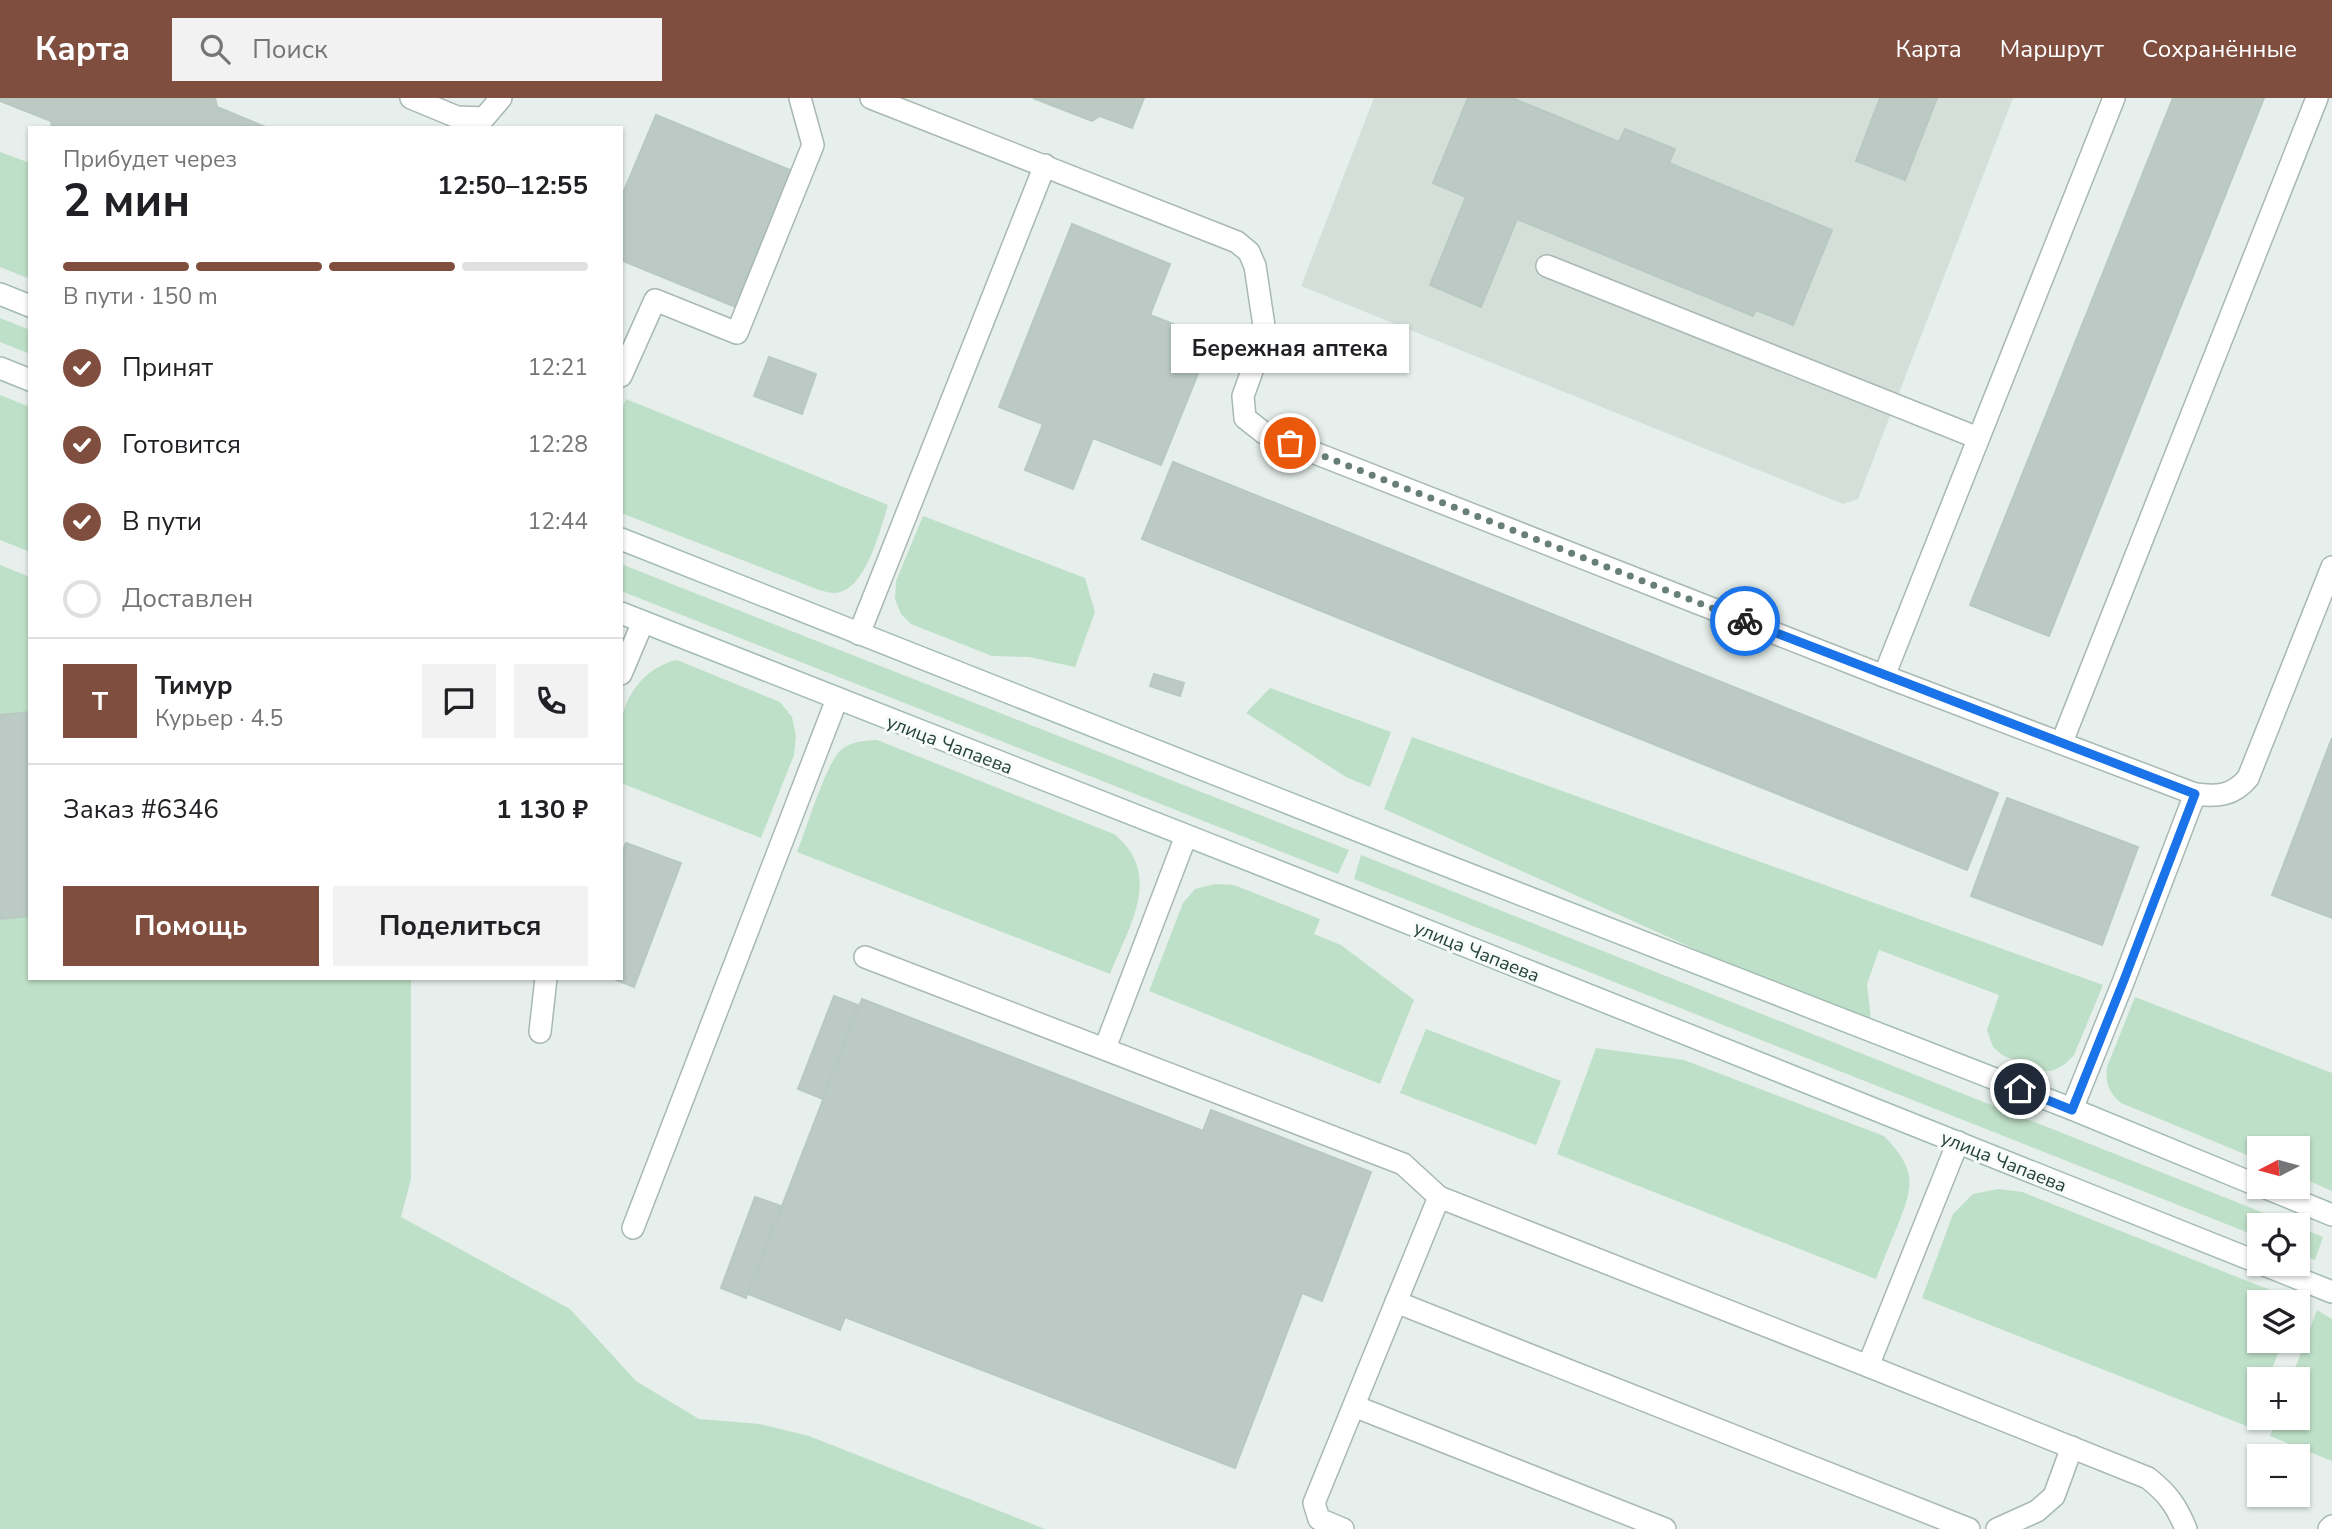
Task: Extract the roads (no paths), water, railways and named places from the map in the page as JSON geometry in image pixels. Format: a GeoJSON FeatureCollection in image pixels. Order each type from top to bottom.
{"type":"FeatureCollection","features":[{"type":"Feature","properties":{"kind":"main road"},"geometry":{"type":"LineString","coordinates":[[411,98],[457,117],[484,118],[501,98]]}},
{"type":"Feature","properties":{"kind":"main road"},"geometry":{"type":"LineString","coordinates":[[623,372],[655,300],[737,333],[813,145],[800,98]]}},
{"type":"Feature","properties":{"kind":"main road"},"geometry":{"type":"LineString","coordinates":[[871,98],[1237,242],[1249,252],[1255,265],[1264,326],[1261,346],[1243,396],[1245,418],[1264,433],[1884,676],[2195,794],[2214,797],[2227,794],[2239,789],[2248,778],[2332,566]]}},
{"type":"Feature","properties":{"kind":"main road"},"geometry":{"type":"LineString","coordinates":[[1884,676],[2114,98]]}},
{"type":"Feature","properties":{"kind":"main road"},"geometry":{"type":"LineString","coordinates":[[2062,742],[2317,98]]}},
{"type":"Feature","properties":{"kind":"main road"},"geometry":{"type":"LineString","coordinates":[[859,634],[1045,165]]}},
{"type":"Feature","properties":{"kind":"main road"},"geometry":{"type":"LineString","coordinates":[[1547,266],[1978,438]]}},
{"type":"Feature","properties":{"kind":"main road"},"geometry":{"type":"LineString","coordinates":[[0,294],[28,305]]}},
{"type":"Feature","properties":{"kind":"main road"},"geometry":{"type":"LineString","coordinates":[[0,369],[28,379]]}},
{"type":"Feature","properties":{"kind":"main road"},"geometry":{"type":"LineString","coordinates":[[623,540],[2247,1181]]}},
{"type":"Feature","properties":{"kind":"main road","name":"улица Чапаева"},"geometry":{"type":"LineString","coordinates":[[623,615],[2332,1292]]}},
{"type":"Feature","properties":{"kind":"main road"},"geometry":{"type":"LineString","coordinates":[[623,669],[643,622]]}},
{"type":"Feature","properties":{"kind":"main road"},"geometry":{"type":"LineString","coordinates":[[633,1228],[837,699]]}},
{"type":"Feature","properties":{"kind":"main road"},"geometry":{"type":"LineString","coordinates":[[2072,1110],[2195,794]]}},
{"type":"Feature","properties":{"kind":"main road"},"geometry":{"type":"LineString","coordinates":[[1105,1048],[1186,836]]}},
{"type":"Feature","properties":{"kind":"main road"},"geometry":{"type":"LineString","coordinates":[[865,957],[1404,1164],[1439,1197],[2148,1478],[2163,1490],[2177,1507],[2186,1529]]}},
{"type":"Feature","properties":{"kind":"main road"},"geometry":{"type":"LineString","coordinates":[[540,1032],[546,980]]}},
{"type":"Feature","properties":{"kind":"main road"},"geometry":{"type":"LineString","coordinates":[[1868,1366],[1958,1142]]}},
{"type":"Feature","properties":{"kind":"main road"},"geometry":{"type":"LineString","coordinates":[[1343,1529],[1319,1519],[1314,1503],[1439,1197]]}},
{"type":"Feature","properties":{"kind":"main road"},"geometry":{"type":"LineString","coordinates":[[2292,1199],[2332,1215]]}},
{"type":"Feature","properties":{"kind":"main road"},"geometry":{"type":"LineString","coordinates":[[1396,1302],[1969,1529]]}},
{"type":"Feature","properties":{"kind":"main road"},"geometry":{"type":"LineString","coordinates":[[1354,1406],[1665,1529]]}},
{"type":"Feature","properties":{"kind":"main road"},"geometry":{"type":"LineString","coordinates":[[1997,1529],[2037,1511],[2054,1496],[2072,1447]]}},
{"type":"Feature","properties":{"kind":"place","name":"Бережная аптека"},"geometry":{"type":"Point","coordinates":[1290,443]}}]}
